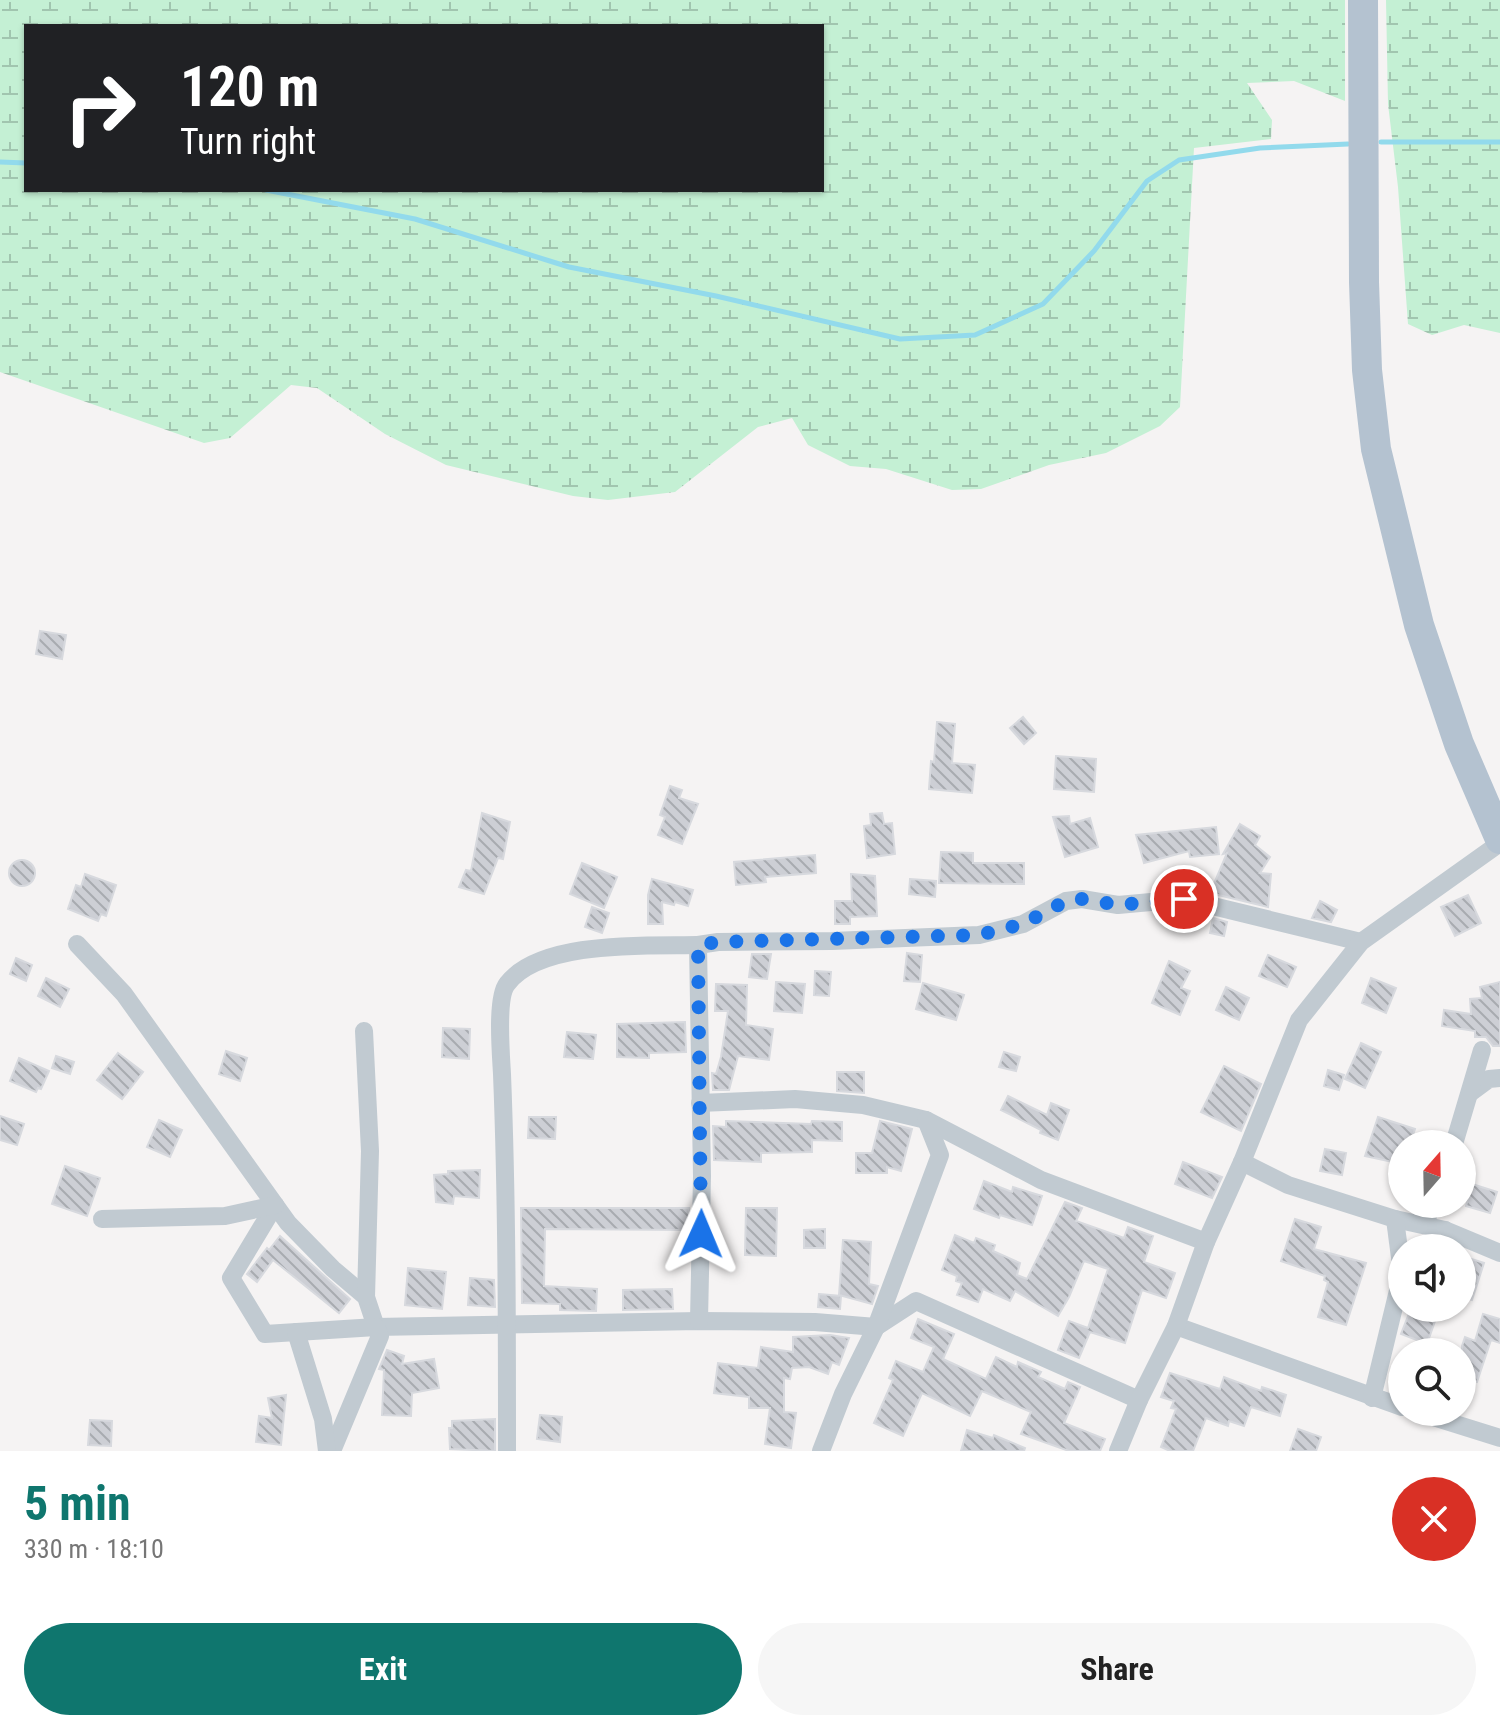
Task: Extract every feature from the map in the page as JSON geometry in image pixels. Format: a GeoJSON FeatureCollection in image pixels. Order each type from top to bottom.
{"type":"FeatureCollection","features":[{"type":"Feature","properties":{"kind":"main road"},"geometry":{"type":"LineString","coordinates":[[1363,0],[1364,282],[1367,370],[1376,449],[1419,625],[1459,744],[1500,841]]}},
{"type":"Feature","properties":{"kind":"street"},"geometry":{"type":"LineString","coordinates":[[1118,1451],[1139,1400],[1176,1326],[1206,1242],[1299,1020],[1361,942],[1500,841]]}},
{"type":"Feature","properties":{"kind":"street"},"geometry":{"type":"LineString","coordinates":[[507,1451],[506,1181],[500,1021],[505,986],[517,975],[554,955],[581,949],[979,935],[1023,924],[1066,901],[1082,899],[1118,905],[1184,899],[1361,942]]}},
{"type":"Feature","properties":{"kind":"street"},"geometry":{"type":"LineString","coordinates":[[77,944],[124,994],[288,1223],[366,1297]]}},
{"type":"Feature","properties":{"kind":"street"},"geometry":{"type":"LineString","coordinates":[[698,945],[702,1176],[699,1321]]}},
{"type":"Feature","properties":{"kind":"street"},"geometry":{"type":"LineString","coordinates":[[329,1451],[380,1336],[366,1297],[370,1151],[364,1031]]}},
{"type":"Feature","properties":{"kind":"street"},"geometry":{"type":"LineString","coordinates":[[1458,1130],[1482,1050]]}},
{"type":"Feature","properties":{"kind":"street"},"geometry":{"type":"LineString","coordinates":[[1470,1093],[1489,1079],[1500,1078]]}},
{"type":"Feature","properties":{"kind":"street"},"geometry":{"type":"LineString","coordinates":[[700,1103],[795,1099],[863,1105],[926,1120],[1041,1180],[1206,1242]]}},
{"type":"Feature","properties":{"kind":"street"},"geometry":{"type":"LineString","coordinates":[[821,1451],[843,1394],[876,1327],[940,1155],[926,1120]]}},
{"type":"Feature","properties":{"kind":"street"},"geometry":{"type":"LineString","coordinates":[[1242,1162],[1288,1185],[1395,1219],[1445,1230],[1500,1253]]}},
{"type":"Feature","properties":{"kind":"street"},"geometry":{"type":"LineString","coordinates":[[102,1219],[225,1216],[275,1205]]}},
{"type":"Feature","properties":{"kind":"street"},"geometry":{"type":"LineString","coordinates":[[275,1205],[231,1278],[265,1334],[376,1327],[699,1321],[815,1322],[876,1327],[916,1301],[1139,1400]]}},
{"type":"Feature","properties":{"kind":"street"},"geometry":{"type":"LineString","coordinates":[[1425,1225],[1427,1218]]}},
{"type":"Feature","properties":{"kind":"street"},"geometry":{"type":"LineString","coordinates":[[1395,1219],[1397,1234]]}},
{"type":"Feature","properties":{"kind":"street"},"geometry":{"type":"LineString","coordinates":[[1441,1234],[1445,1230]]}},
{"type":"Feature","properties":{"kind":"street"},"geometry":{"type":"LineString","coordinates":[[1372,1398],[1390,1322]]}},
{"type":"Feature","properties":{"kind":"street"},"geometry":{"type":"LineString","coordinates":[[1176,1326],[1388,1403]]}},
{"type":"Feature","properties":{"kind":"street"},"geometry":{"type":"LineString","coordinates":[[296,1332],[323,1419],[329,1451]]}},
{"type":"Feature","properties":{"kind":"street"},"geometry":{"type":"LineString","coordinates":[[1451,1426],[1487,1441]]}},
{"type":"Feature","properties":{"kind":"green space"},"geometry":{"type":"Polygon","coordinates":[[[0,0],[1345,0],[1345,101],[1294,81],[1247,83],[1272,120],[1271,139],[1194,148],[1180,407],[1160,426],[1106,453],[1049,465],[981,489],[952,490],[886,469],[850,466],[808,445],[792,418],[758,427],[675,492],[608,500],[573,496],[446,465],[385,434],[317,388],[291,385],[230,438],[204,443],[0,372],[0,0]]]}},
{"type":"Feature","properties":{"kind":"green space"},"geometry":{"type":"Polygon","coordinates":[[[1386,0],[1500,0],[1500,333],[1464,325],[1432,335],[1408,324],[1398,187],[1388,104],[1386,0]]]}},
{"type":"Feature","properties":{"kind":"building"},"geometry":{"type":"Polygon","coordinates":[[[40,631],[66,635],[62,659],[36,654],[40,631]]]}},
{"type":"Feature","properties":{"kind":"building"},"geometry":{"type":"Polygon","coordinates":[[[1023,717],[1036,733],[1024,744],[1010,728],[1023,717]]]}},
{"type":"Feature","properties":{"kind":"building"},"geometry":{"type":"Polygon","coordinates":[[[937,722],[955,724],[952,763],[975,765],[972,793],[929,789],[937,722]]]}},
{"type":"Feature","properties":{"kind":"building"},"geometry":{"type":"Polygon","coordinates":[[[1056,756],[1096,759],[1094,792],[1054,789],[1056,756]]]}},
{"type":"Feature","properties":{"kind":"building"},"geometry":{"type":"Polygon","coordinates":[[[670,786],[682,790],[679,798],[698,804],[682,844],[658,835],[665,817],[660,815],[670,786]]]}},
{"type":"Feature","properties":{"kind":"building"},"geometry":{"type":"Polygon","coordinates":[[[482,813],[510,822],[503,859],[498,858],[484,894],[459,887],[466,870],[471,871],[482,813]]]}},
{"type":"Feature","properties":{"kind":"building"},"geometry":{"type":"Polygon","coordinates":[[[882,813],[884,824],[892,823],[895,854],[867,858],[864,826],[871,825],[870,814],[882,813]]]}},
{"type":"Feature","properties":{"kind":"building"},"geometry":{"type":"Polygon","coordinates":[[[1069,816],[1070,824],[1090,818],[1098,847],[1065,857],[1053,817],[1069,816]]]}},
{"type":"Feature","properties":{"kind":"building"},"geometry":{"type":"Polygon","coordinates":[[[1240,824],[1260,836],[1255,845],[1270,857],[1260,873],[1271,874],[1268,907],[1210,893],[1227,853],[1223,854],[1240,824]]]}},
{"type":"Feature","properties":{"kind":"building"},"geometry":{"type":"Polygon","coordinates":[[[1216,827],[1219,854],[1190,857],[1189,851],[1144,863],[1136,835],[1216,827]]]}},
{"type":"Feature","properties":{"kind":"building"},"geometry":{"type":"Polygon","coordinates":[[[941,852],[973,853],[973,863],[1024,863],[1024,884],[939,883],[941,852]]]}},
{"type":"Feature","properties":{"kind":"building"},"geometry":{"type":"Polygon","coordinates":[[[815,855],[816,873],[765,877],[766,882],[736,885],[734,862],[815,855]]]}},
{"type":"Feature","properties":{"kind":"building"},"geometry":{"type":"Polygon","coordinates":[[[22,860],[31,864],[35,873],[31,882],[22,886],[13,882],[9,873],[13,864],[22,860]]]}},
{"type":"Feature","properties":{"kind":"building"},"geometry":{"type":"Polygon","coordinates":[[[582,863],[617,877],[604,908],[570,894],[582,863]]]}},
{"type":"Feature","properties":{"kind":"building"},"geometry":{"type":"Polygon","coordinates":[[[85,874],[116,885],[106,916],[101,914],[98,921],[68,909],[76,885],[81,887],[85,874]]]}},
{"type":"Feature","properties":{"kind":"building"},"geometry":{"type":"Polygon","coordinates":[[[851,874],[875,876],[877,916],[850,917],[850,924],[835,924],[835,901],[852,901],[851,874]]]}},
{"type":"Feature","properties":{"kind":"building"},"geometry":{"type":"Polygon","coordinates":[[[652,879],[693,890],[688,906],[662,902],[663,924],[648,924],[648,895],[652,879]]]}},
{"type":"Feature","properties":{"kind":"building"},"geometry":{"type":"Polygon","coordinates":[[[910,879],[936,881],[935,897],[909,894],[910,879]]]}},
{"type":"Feature","properties":{"kind":"building"},"geometry":{"type":"Polygon","coordinates":[[[1468,895],[1481,923],[1455,936],[1441,907],[1468,895]]]}},
{"type":"Feature","properties":{"kind":"building"},"geometry":{"type":"Polygon","coordinates":[[[1320,901],[1337,910],[1331,922],[1312,918],[1320,901]]]}},
{"type":"Feature","properties":{"kind":"building"},"geometry":{"type":"Polygon","coordinates":[[[592,907],[609,913],[602,933],[585,927],[592,907]]]}},
{"type":"Feature","properties":{"kind":"building"},"geometry":{"type":"Polygon","coordinates":[[[1213,918],[1227,922],[1224,936],[1210,933],[1213,918]]]}},
{"type":"Feature","properties":{"kind":"building"},"geometry":{"type":"Polygon","coordinates":[[[907,953],[922,955],[920,982],[904,981],[907,953]]]}},
{"type":"Feature","properties":{"kind":"building"},"geometry":{"type":"Polygon","coordinates":[[[752,954],[771,954],[767,979],[749,977],[752,954]]]}},
{"type":"Feature","properties":{"kind":"building"},"geometry":{"type":"Polygon","coordinates":[[[1268,955],[1296,967],[1287,987],[1259,976],[1268,955]]]}},
{"type":"Feature","properties":{"kind":"building"},"geometry":{"type":"Polygon","coordinates":[[[16,958],[32,965],[26,981],[10,974],[16,958]]]}},
{"type":"Feature","properties":{"kind":"building"},"geometry":{"type":"Polygon","coordinates":[[[1169,961],[1190,971],[1181,988],[1190,991],[1180,1015],[1152,1003],[1169,961]]]}},
{"type":"Feature","properties":{"kind":"building"},"geometry":{"type":"Polygon","coordinates":[[[815,971],[831,972],[829,996],[814,995],[815,971]]]}},
{"type":"Feature","properties":{"kind":"building"},"geometry":{"type":"Polygon","coordinates":[[[46,978],[69,989],[60,1007],[38,996],[46,978]]]}},
{"type":"Feature","properties":{"kind":"building"},"geometry":{"type":"Polygon","coordinates":[[[1371,978],[1396,988],[1386,1013],[1362,1003],[1371,978]]]}},
{"type":"Feature","properties":{"kind":"building"},"geometry":{"type":"Polygon","coordinates":[[[776,982],[805,984],[802,1013],[774,1011],[776,982]]]}},
{"type":"Feature","properties":{"kind":"building"},"geometry":{"type":"Polygon","coordinates":[[[1500,982],[1500,1046],[1493,1046],[1486,1037],[1475,1037],[1475,1031],[1442,1026],[1444,1010],[1471,1014],[1470,999],[1482,998],[1480,987],[1500,982]]]}},
{"type":"Feature","properties":{"kind":"building"},"geometry":{"type":"Polygon","coordinates":[[[923,983],[964,995],[956,1020],[916,1009],[923,983]]]}},
{"type":"Feature","properties":{"kind":"building"},"geometry":{"type":"Polygon","coordinates":[[[716,984],[747,985],[746,1025],[773,1029],[769,1060],[738,1056],[729,1090],[713,1090],[712,1073],[716,1074],[721,1057],[728,1011],[715,1011],[716,984]]]}},
{"type":"Feature","properties":{"kind":"building"},"geometry":{"type":"Polygon","coordinates":[[[1226,987],[1249,998],[1239,1020],[1216,1010],[1226,987]]]}},
{"type":"Feature","properties":{"kind":"building"},"geometry":{"type":"Polygon","coordinates":[[[685,1022],[686,1052],[649,1053],[649,1058],[617,1057],[617,1024],[685,1022]]]}},
{"type":"Feature","properties":{"kind":"building"},"geometry":{"type":"Polygon","coordinates":[[[443,1028],[470,1029],[469,1059],[442,1057],[443,1028]]]}},
{"type":"Feature","properties":{"kind":"building"},"geometry":{"type":"Polygon","coordinates":[[[567,1032],[596,1035],[593,1059],[564,1057],[567,1032]]]}},
{"type":"Feature","properties":{"kind":"building"},"geometry":{"type":"Polygon","coordinates":[[[1361,1043],[1381,1052],[1365,1088],[1345,1079],[1361,1043]]]}},
{"type":"Feature","properties":{"kind":"building"},"geometry":{"type":"Polygon","coordinates":[[[226,1051],[247,1058],[240,1081],[219,1074],[226,1051]]]}},
{"type":"Feature","properties":{"kind":"building"},"geometry":{"type":"Polygon","coordinates":[[[1004,1052],[1020,1057],[1016,1071],[999,1067],[1004,1052]]]}},
{"type":"Feature","properties":{"kind":"building"},"geometry":{"type":"Polygon","coordinates":[[[118,1053],[143,1072],[122,1099],[97,1080],[118,1053]]]}},
{"type":"Feature","properties":{"kind":"building"},"geometry":{"type":"Polygon","coordinates":[[[56,1056],[74,1062],[70,1074],[52,1068],[56,1056]]]}},
{"type":"Feature","properties":{"kind":"building"},"geometry":{"type":"Polygon","coordinates":[[[19,1058],[49,1071],[41,1089],[38,1088],[36,1092],[10,1081],[19,1058]]]}},
{"type":"Feature","properties":{"kind":"building"},"geometry":{"type":"Polygon","coordinates":[[[1224,1066],[1261,1084],[1241,1131],[1201,1112],[1224,1066]]]}},
{"type":"Feature","properties":{"kind":"building"},"geometry":{"type":"Polygon","coordinates":[[[1328,1070],[1344,1075],[1339,1090],[1324,1086],[1328,1070]]]}},
{"type":"Feature","properties":{"kind":"building"},"geometry":{"type":"Polygon","coordinates":[[[837,1072],[864,1072],[864,1093],[837,1091],[837,1072]]]}},
{"type":"Feature","properties":{"kind":"building"},"geometry":{"type":"Polygon","coordinates":[[[1008,1096],[1047,1115],[1051,1103],[1069,1110],[1058,1140],[1001,1110],[1008,1096]]]}},
{"type":"Feature","properties":{"kind":"building"},"geometry":{"type":"Polygon","coordinates":[[[0,1116],[24,1124],[17,1145],[0,1140],[0,1116]]]}},
{"type":"Feature","properties":{"kind":"building"},"geometry":{"type":"Polygon","coordinates":[[[529,1117],[556,1117],[555,1139],[528,1138],[529,1117]]]}},
{"type":"Feature","properties":{"kind":"building"},"geometry":{"type":"Polygon","coordinates":[[[1378,1117],[1415,1129],[1388,1130],[1388,1161],[1365,1156],[1378,1117]]]}},
{"type":"Feature","properties":{"kind":"building"},"geometry":{"type":"Polygon","coordinates":[[[159,1120],[182,1130],[170,1157],[147,1147],[159,1120]]]}},
{"type":"Feature","properties":{"kind":"building"},"geometry":{"type":"Polygon","coordinates":[[[726,1121],[842,1122],[842,1141],[812,1140],[812,1152],[761,1153],[761,1162],[714,1160],[713,1126],[726,1127],[726,1121]]]}},
{"type":"Feature","properties":{"kind":"building"},"geometry":{"type":"Polygon","coordinates":[[[880,1121],[912,1129],[901,1171],[887,1167],[887,1173],[856,1173],[856,1153],[872,1153],[880,1121]]]}},
{"type":"Feature","properties":{"kind":"building"},"geometry":{"type":"Polygon","coordinates":[[[1325,1149],[1346,1153],[1342,1175],[1320,1171],[1325,1149]]]}},
{"type":"Feature","properties":{"kind":"building"},"geometry":{"type":"Polygon","coordinates":[[[1183,1162],[1222,1177],[1212,1198],[1175,1184],[1183,1162]]]}},
{"type":"Feature","properties":{"kind":"building"},"geometry":{"type":"Polygon","coordinates":[[[65,1166],[100,1178],[87,1216],[52,1204],[65,1166]]]}},
{"type":"Feature","properties":{"kind":"building"},"geometry":{"type":"Polygon","coordinates":[[[480,1170],[479,1198],[454,1196],[453,1204],[436,1202],[434,1175],[448,1174],[448,1171],[480,1170]]]}},
{"type":"Feature","properties":{"kind":"building"},"geometry":{"type":"Polygon","coordinates":[[[984,1181],[1012,1192],[1013,1187],[1042,1196],[1032,1225],[974,1209],[984,1181]]]}},
{"type":"Feature","properties":{"kind":"building"},"geometry":{"type":"Polygon","coordinates":[[[1476,1185],[1497,1192],[1490,1213],[1476,1209],[1476,1185]]]}},
{"type":"Feature","properties":{"kind":"building"},"geometry":{"type":"Polygon","coordinates":[[[1065,1202],[1082,1208],[1076,1221],[1124,1238],[1128,1227],[1153,1236],[1144,1262],[1175,1273],[1166,1298],[1142,1290],[1125,1343],[1090,1332],[1079,1358],[1058,1350],[1069,1321],[1088,1328],[1108,1269],[1084,1261],[1058,1316],[1015,1291],[1010,1301],[983,1289],[978,1302],[957,1295],[962,1283],[956,1281],[957,1276],[942,1270],[955,1235],[974,1243],[976,1238],[995,1245],[993,1251],[1020,1263],[1017,1275],[1027,1279],[1065,1202]]]}},
{"type":"Feature","properties":{"kind":"building"},"geometry":{"type":"Polygon","coordinates":[[[521,1208],[689,1208],[689,1230],[545,1229],[544,1286],[597,1289],[596,1311],[560,1310],[560,1304],[522,1303],[521,1208]]]}},
{"type":"Feature","properties":{"kind":"building"},"geometry":{"type":"Polygon","coordinates":[[[746,1208],[777,1208],[776,1256],[745,1255],[746,1208]]]}},
{"type":"Feature","properties":{"kind":"building"},"geometry":{"type":"Polygon","coordinates":[[[1295,1219],[1321,1227],[1314,1249],[1366,1263],[1346,1325],[1318,1317],[1328,1282],[1324,1280],[1325,1276],[1281,1261],[1295,1219]]]}},
{"type":"Feature","properties":{"kind":"building"},"geometry":{"type":"Polygon","coordinates":[[[825,1229],[825,1248],[804,1248],[804,1230],[825,1229]]]}},
{"type":"Feature","properties":{"kind":"building"},"geometry":{"type":"Polygon","coordinates":[[[280,1236],[350,1299],[339,1313],[273,1260],[257,1282],[247,1274],[280,1236]]]}},
{"type":"Feature","properties":{"kind":"building"},"geometry":{"type":"Polygon","coordinates":[[[843,1240],[871,1242],[869,1284],[878,1286],[872,1304],[839,1295],[843,1240]]]}},
{"type":"Feature","properties":{"kind":"building"},"geometry":{"type":"Polygon","coordinates":[[[1476,1260],[1484,1263],[1476,1288],[1476,1260]]]}},
{"type":"Feature","properties":{"kind":"building"},"geometry":{"type":"Polygon","coordinates":[[[408,1268],[446,1272],[442,1309],[405,1305],[408,1268]]]}},
{"type":"Feature","properties":{"kind":"building"},"geometry":{"type":"Polygon","coordinates":[[[470,1278],[494,1280],[495,1307],[468,1305],[470,1278]]]}},
{"type":"Feature","properties":{"kind":"building"},"geometry":{"type":"Polygon","coordinates":[[[672,1289],[673,1309],[623,1310],[623,1290],[672,1289]]]}},
{"type":"Feature","properties":{"kind":"building"},"geometry":{"type":"Polygon","coordinates":[[[819,1294],[841,1296],[840,1309],[818,1307],[819,1294]]]}},
{"type":"Feature","properties":{"kind":"building"},"geometry":{"type":"Polygon","coordinates":[[[1483,1314],[1500,1319],[1500,1343],[1491,1340],[1477,1382],[1476,1382],[1476,1338],[1483,1314]]]}},
{"type":"Feature","properties":{"kind":"building"},"geometry":{"type":"Polygon","coordinates":[[[918,1319],[954,1334],[943,1359],[986,1379],[996,1357],[1017,1367],[1018,1362],[1041,1372],[1038,1377],[1065,1389],[1068,1382],[1080,1387],[1064,1423],[1105,1439],[1100,1451],[1069,1451],[1021,1434],[1031,1412],[982,1391],[970,1416],[922,1393],[903,1436],[874,1423],[893,1380],[889,1378],[896,1361],[923,1372],[934,1347],[911,1338],[918,1319]]]}},
{"type":"Feature","properties":{"kind":"building"},"geometry":{"type":"Polygon","coordinates":[[[1406,1322],[1435,1322],[1429,1338],[1411,1338],[1401,1334],[1406,1322]]]}},
{"type":"Feature","properties":{"kind":"building"},"geometry":{"type":"Polygon","coordinates":[[[830,1335],[849,1338],[839,1365],[832,1362],[828,1374],[809,1367],[792,1368],[790,1379],[784,1378],[784,1412],[796,1413],[791,1448],[765,1444],[770,1408],[749,1408],[749,1397],[714,1393],[718,1363],[758,1368],[761,1347],[793,1352],[793,1337],[830,1335]]]}},
{"type":"Feature","properties":{"kind":"building"},"geometry":{"type":"Polygon","coordinates":[[[387,1350],[404,1356],[402,1364],[434,1359],[439,1388],[412,1393],[411,1416],[382,1415],[384,1370],[379,1369],[387,1350]]]}},
{"type":"Feature","properties":{"kind":"building"},"geometry":{"type":"Polygon","coordinates":[[[1170,1373],[1220,1389],[1224,1377],[1261,1391],[1262,1387],[1286,1395],[1280,1416],[1251,1407],[1244,1426],[1229,1421],[1228,1426],[1206,1418],[1193,1451],[1170,1451],[1161,1447],[1176,1409],[1171,1408],[1174,1401],[1161,1397],[1170,1373]]]}},
{"type":"Feature","properties":{"kind":"building"},"geometry":{"type":"Polygon","coordinates":[[[286,1395],[281,1445],[256,1442],[259,1416],[272,1418],[268,1398],[286,1395]]]}},
{"type":"Feature","properties":{"kind":"building"},"geometry":{"type":"Polygon","coordinates":[[[540,1415],[562,1417],[560,1442],[537,1439],[540,1415]]]}},
{"type":"Feature","properties":{"kind":"building"},"geometry":{"type":"Polygon","coordinates":[[[495,1419],[495,1451],[450,1449],[449,1428],[452,1428],[452,1421],[495,1419]]]}},
{"type":"Feature","properties":{"kind":"building"},"geometry":{"type":"Polygon","coordinates":[[[90,1420],[112,1421],[111,1446],[88,1445],[90,1420]]]}},
{"type":"Feature","properties":{"kind":"building"},"geometry":{"type":"Polygon","coordinates":[[[1298,1429],[1321,1437],[1316,1451],[1290,1451],[1298,1429]]]}},
{"type":"Feature","properties":{"kind":"building"},"geometry":{"type":"Polygon","coordinates":[[[967,1430],[993,1438],[994,1435],[1025,1448],[1024,1451],[961,1451],[967,1430]]]}},
{"type":"Feature","properties":{"kind":"waterway"},"geometry":{"type":"LineString","coordinates":[[1381,142],[1500,142]]}},
{"type":"Feature","properties":{"kind":"waterway"},"geometry":{"type":"LineString","coordinates":[[276,192],[415,219],[569,267],[716,296],[900,339],[975,335],[1043,304],[1094,251],[1147,181],[1179,160],[1260,148],[1348,144]]}},
{"type":"Feature","properties":{"kind":"waterway"},"geometry":{"type":"LineString","coordinates":[[0,162],[24,163]]}},
{"type":"Feature","properties":{"kind":"route"},"geometry":{"type":"LineString","coordinates":[[701,1234],[698,945],[979,935],[1023,924],[1066,901],[1082,899],[1118,905],[1184,899]]}}]}
